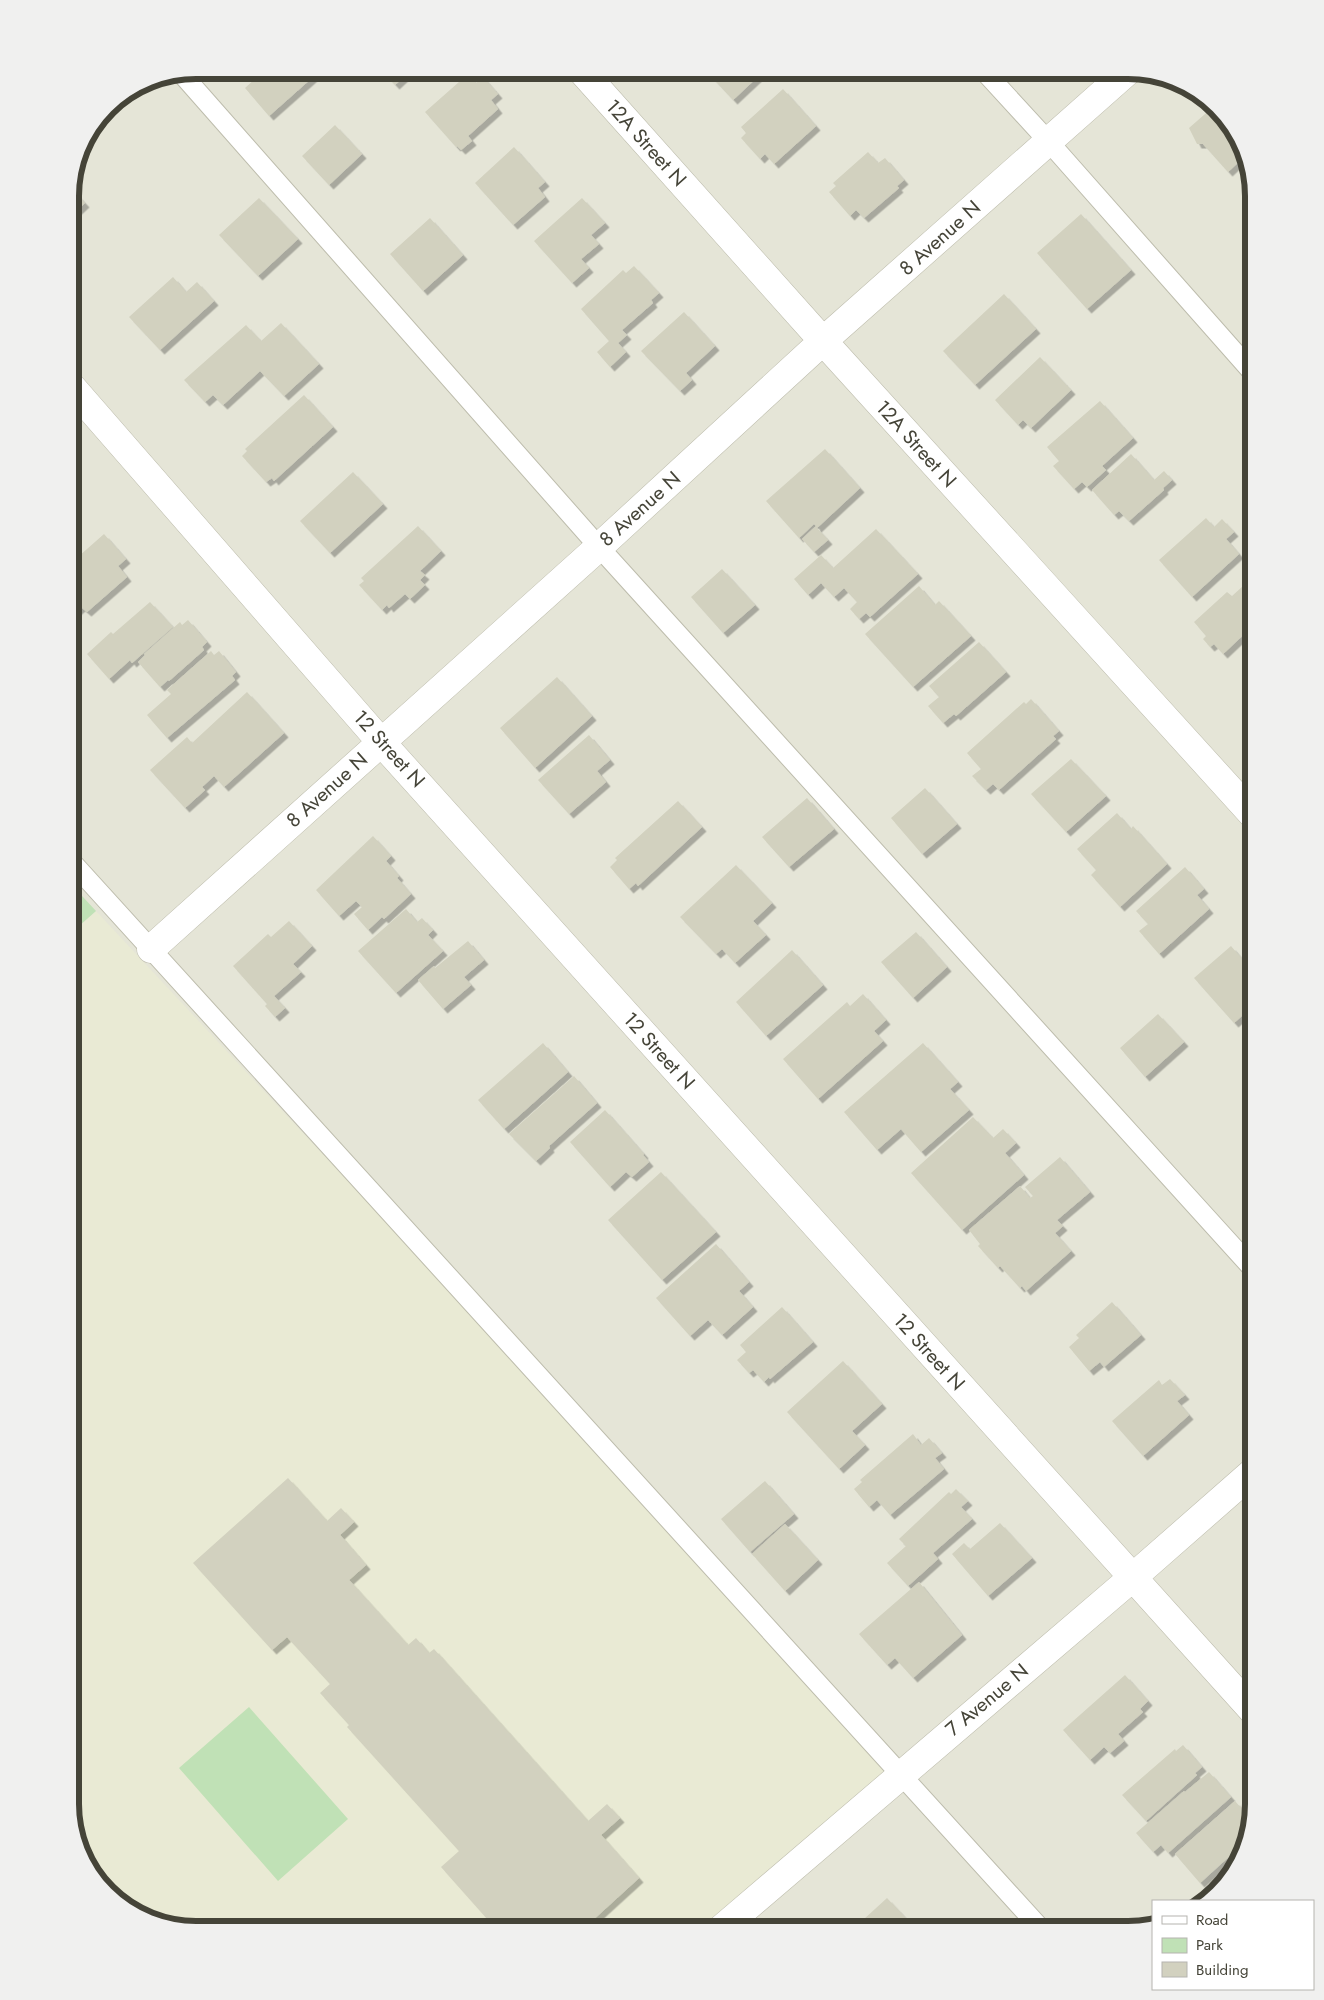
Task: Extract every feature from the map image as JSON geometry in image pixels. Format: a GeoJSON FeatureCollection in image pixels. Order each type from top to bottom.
{"type":"FeatureCollection","features":[{"type":"Feature","properties":{"kind":"street","name":"12A Street N"},"geometry":{"type":"LineString","coordinates":[[589,79],[823,341],[1245,806]]}},
{"type":"Feature","properties":{"kind":"street","name":"8 Avenue N"},"geometry":{"type":"LineString","coordinates":[[151,949],[599,546],[823,341],[1119,79]]}},
{"type":"Feature","properties":{"kind":"street","name":"12 Street N"},"geometry":{"type":"LineString","coordinates":[[79,395],[381,742],[1245,1702]]}},
{"type":"Feature","properties":{"kind":"street","name":"7 Avenue N"},"geometry":{"type":"LineString","coordinates":[[730,1921],[1132,1578],[1245,1478]]}},
{"type":"Feature","properties":{"kind":"lane"},"geometry":{"type":"LineString","coordinates":[[991,79],[1245,364]]}},
{"type":"Feature","properties":{"kind":"lane"},"geometry":{"type":"LineString","coordinates":[[187,80],[599,546],[1245,1260]]}},
{"type":"Feature","properties":{"kind":"lane"},"geometry":{"type":"LineString","coordinates":[[79,870],[1034,1921]]}},
{"type":"Feature","properties":{"kind":"shaded area"},"geometry":{"type":"Polygon","coordinates":[[[195,79],[1136,79],[1166,85],[1193,98],[1216,118],[1230,137],[1241,165],[1245,195],[1245,1805],[1241,1835],[1230,1863],[1211,1887],[1196,1900],[1152,1900],[1152,1918],[1129,1921],[188,1921],[158,1915],[137,1906],[113,1887],[94,1863],[83,1835],[79,1805],[79,188],[81,173],[88,151],[94,137],[103,124],[118,108],[137,94],[165,83],[195,79]]]}},
{"type":"Feature","properties":{"kind":"shaded area"},"geometry":{"type":"Polygon","coordinates":[[[96,911],[901,1774],[730,1921],[188,1921],[158,1915],[137,1906],[113,1887],[94,1863],[83,1835],[79,1805],[79,926],[96,911]]]}},
{"type":"Feature","properties":{"kind":"green space"},"geometry":{"type":"Polygon","coordinates":[[[79,893],[96,911],[79,926],[79,893]]]}},
{"type":"Feature","properties":{"kind":"green space"},"geometry":{"type":"Polygon","coordinates":[[[249,1707],[348,1819],[278,1881],[179,1768],[249,1707]]]}},
{"type":"Feature","properties":{"kind":"building"},"geometry":{"type":"Polygon","coordinates":[[[255,79],[311,79],[269,116],[245,88],[255,79]]]}},
{"type":"Feature","properties":{"kind":"building"},"geometry":{"type":"Polygon","coordinates":[[[389,79],[402,79],[395,85],[389,79]]]}},
{"type":"Feature","properties":{"kind":"building"},"geometry":{"type":"Polygon","coordinates":[[[462,79],[472,79],[476,83],[481,79],[485,79],[498,94],[491,100],[498,109],[468,136],[472,141],[461,150],[456,147],[425,112],[462,79]]]}},
{"type":"Feature","properties":{"kind":"building"},"geometry":{"type":"Polygon","coordinates":[[[713,79],[755,79],[733,100],[713,79]]]}},
{"type":"Feature","properties":{"kind":"building"},"geometry":{"type":"Polygon","coordinates":[[[783,89],[816,126],[774,164],[765,154],[760,159],[741,138],[746,133],[741,127],[783,89]]]}},
{"type":"Feature","properties":{"kind":"building"},"geometry":{"type":"Polygon","coordinates":[[[1209,111],[1230,137],[1240,161],[1228,172],[1203,144],[1197,144],[1189,128],[1209,111]]]}},
{"type":"Feature","properties":{"kind":"building"},"geometry":{"type":"Polygon","coordinates":[[[335,125],[362,154],[329,185],[302,156],[335,125]]]}},
{"type":"Feature","properties":{"kind":"building"},"geometry":{"type":"Polygon","coordinates":[[[514,147],[545,182],[538,188],[545,197],[513,225],[475,183],[514,147]]]}},
{"type":"Feature","properties":{"kind":"building"},"geometry":{"type":"Polygon","coordinates":[[[868,152],[878,163],[885,158],[904,180],[897,186],[899,188],[864,218],[856,210],[850,216],[829,192],[836,186],[833,183],[868,152]]]}},
{"type":"Feature","properties":{"kind":"building"},"geometry":{"type":"Polygon","coordinates":[[[79,196],[85,203],[79,209],[79,196]]]}},
{"type":"Feature","properties":{"kind":"building"},"geometry":{"type":"Polygon","coordinates":[[[259,198],[298,239],[258,276],[219,235],[259,198]]]}},
{"type":"Feature","properties":{"kind":"building"},"geometry":{"type":"Polygon","coordinates":[[[582,198],[605,223],[591,235],[599,244],[581,259],[589,268],[572,283],[534,241],[582,198]]]}},
{"type":"Feature","properties":{"kind":"building"},"geometry":{"type":"Polygon","coordinates":[[[1081,214],[1131,270],[1087,309],[1037,253],[1081,214]]]}},
{"type":"Feature","properties":{"kind":"building"},"geometry":{"type":"Polygon","coordinates":[[[430,218],[463,255],[423,291],[390,254],[430,218]]]}},
{"type":"Feature","properties":{"kind":"building"},"geometry":{"type":"Polygon","coordinates":[[[634,266],[659,293],[651,300],[653,303],[622,330],[627,335],[618,343],[626,352],[610,367],[597,352],[609,341],[581,309],[623,270],[626,273],[634,266]]]}},
{"type":"Feature","properties":{"kind":"building"},"geometry":{"type":"Polygon","coordinates":[[[173,277],[186,292],[197,282],[214,301],[160,350],[129,317],[173,277]]]}},
{"type":"Feature","properties":{"kind":"building"},"geometry":{"type":"Polygon","coordinates":[[[1004,294],[1036,329],[975,385],[943,351],[1004,294]]]}},
{"type":"Feature","properties":{"kind":"building"},"geometry":{"type":"Polygon","coordinates":[[[684,312],[715,346],[686,373],[692,380],[680,391],[641,351],[684,312]]]}},
{"type":"Feature","properties":{"kind":"building"},"geometry":{"type":"Polygon","coordinates":[[[281,323],[319,364],[284,396],[260,371],[223,405],[213,395],[205,402],[184,380],[246,325],[261,341],[281,323]]]}},
{"type":"Feature","properties":{"kind":"building"},"geometry":{"type":"Polygon","coordinates":[[[1040,357],[1071,390],[1031,428],[1023,420],[1018,425],[995,400],[1040,357]]]}},
{"type":"Feature","properties":{"kind":"building"},"geometry":{"type":"Polygon","coordinates":[[[304,395],[333,427],[274,481],[272,478],[266,482],[242,456],[247,451],[245,449],[304,395]]]}},
{"type":"Feature","properties":{"kind":"building"},"geometry":{"type":"Polygon","coordinates":[[[1100,401],[1133,438],[1102,466],[1106,470],[1087,487],[1082,482],[1074,489],[1053,466],[1059,461],[1047,447],[1100,401]]]}},
{"type":"Feature","properties":{"kind":"building"},"geometry":{"type":"Polygon","coordinates":[[[825,449],[860,488],[817,528],[828,540],[814,552],[802,539],[816,526],[814,524],[799,538],[766,501],[825,449]]]}},
{"type":"Feature","properties":{"kind":"building"},"geometry":{"type":"Polygon","coordinates":[[[1131,454],[1154,480],[1164,471],[1172,480],[1163,488],[1164,490],[1129,521],[1119,511],[1114,515],[1092,490],[1131,454]]]}},
{"type":"Feature","properties":{"kind":"building"},"geometry":{"type":"Polygon","coordinates":[[[353,472],[383,504],[330,553],[300,521],[353,472]]]}},
{"type":"Feature","properties":{"kind":"building"},"geometry":{"type":"Polygon","coordinates":[[[1206,518],[1214,527],[1222,519],[1234,532],[1226,539],[1239,554],[1192,597],[1159,560],[1206,518]]]}},
{"type":"Feature","properties":{"kind":"building"},"geometry":{"type":"Polygon","coordinates":[[[418,526],[441,551],[420,571],[425,575],[420,580],[425,585],[410,599],[405,594],[389,608],[387,605],[382,610],[359,585],[364,581],[361,578],[418,526]]]}},
{"type":"Feature","properties":{"kind":"building"},"geometry":{"type":"Polygon","coordinates":[[[876,529],[918,574],[870,617],[866,613],[859,619],[850,609],[857,602],[844,588],[834,597],[821,583],[808,595],[794,579],[821,555],[833,568],[876,529]]]}},
{"type":"Feature","properties":{"kind":"building"},"geometry":{"type":"Polygon","coordinates":[[[104,534],[126,559],[118,566],[127,577],[87,612],[81,607],[79,609],[79,556],[104,534]]]}},
{"type":"Feature","properties":{"kind":"building"},"geometry":{"type":"Polygon","coordinates":[[[722,569],[755,605],[723,633],[691,597],[722,569]]]}},
{"type":"Feature","properties":{"kind":"building"},"geometry":{"type":"Polygon","coordinates":[[[1245,584],[1245,633],[1223,654],[1214,644],[1210,647],[1203,639],[1206,636],[1194,622],[1227,592],[1232,596],[1245,584]]]}},
{"type":"Feature","properties":{"kind":"building"},"geometry":{"type":"Polygon","coordinates":[[[919,586],[935,605],[939,601],[971,636],[913,687],[865,634],[919,586]]]}},
{"type":"Feature","properties":{"kind":"building"},"geometry":{"type":"Polygon","coordinates":[[[150,602],[173,627],[132,663],[130,660],[109,679],[87,654],[111,632],[113,634],[150,602]]]}},
{"type":"Feature","properties":{"kind":"building"},"geometry":{"type":"Polygon","coordinates":[[[188,620],[207,642],[202,647],[204,650],[160,687],[138,662],[144,654],[180,622],[182,625],[188,620]]]}},
{"type":"Feature","properties":{"kind":"building"},"geometry":{"type":"Polygon","coordinates":[[[979,642],[1006,672],[956,716],[954,714],[943,723],[928,706],[939,697],[929,686],[979,642]]]}},
{"type":"Feature","properties":{"kind":"building"},"geometry":{"type":"Polygon","coordinates":[[[211,651],[214,655],[219,651],[236,672],[232,676],[235,680],[167,738],[147,715],[171,694],[167,690],[211,651]]]}},
{"type":"Feature","properties":{"kind":"building"},"geometry":{"type":"Polygon","coordinates":[[[557,677],[592,716],[535,768],[500,728],[557,677]]]}},
{"type":"Feature","properties":{"kind":"building"},"geometry":{"type":"Polygon","coordinates":[[[247,692],[284,733],[224,787],[214,776],[202,787],[205,790],[185,808],[150,770],[187,737],[192,743],[247,692]]]}},
{"type":"Feature","properties":{"kind":"building"},"geometry":{"type":"Polygon","coordinates":[[[1031,699],[1059,731],[1053,736],[1056,739],[999,790],[993,784],[986,790],[972,776],[981,769],[967,753],[1024,702],[1026,704],[1031,699]]]}},
{"type":"Feature","properties":{"kind":"building"},"geometry":{"type":"Polygon","coordinates":[[[589,735],[610,760],[597,771],[606,782],[569,814],[538,780],[589,735]]]}},
{"type":"Feature","properties":{"kind":"building"},"geometry":{"type":"Polygon","coordinates":[[[1071,759],[1106,796],[1066,832],[1031,794],[1071,759]]]}},
{"type":"Feature","properties":{"kind":"building"},"geometry":{"type":"Polygon","coordinates":[[[925,788],[957,824],[922,854],[891,818],[925,788]]]}},
{"type":"Feature","properties":{"kind":"building"},"geometry":{"type":"Polygon","coordinates":[[[807,798],[834,829],[789,867],[762,837],[807,798]]]}},
{"type":"Feature","properties":{"kind":"building"},"geometry":{"type":"Polygon","coordinates":[[[678,801],[702,827],[638,886],[636,883],[629,889],[610,867],[617,860],[615,858],[678,801]]]}},
{"type":"Feature","properties":{"kind":"building"},"geometry":{"type":"Polygon","coordinates":[[[1117,813],[1131,829],[1133,826],[1167,864],[1120,907],[1091,875],[1096,870],[1077,849],[1117,813]]]}},
{"type":"Feature","properties":{"kind":"building"},"geometry":{"type":"Polygon","coordinates":[[[373,836],[391,856],[386,861],[411,894],[384,919],[382,917],[368,930],[354,914],[362,907],[356,901],[339,916],[316,890],[373,836]]]}},
{"type":"Feature","properties":{"kind":"building"},"geometry":{"type":"Polygon","coordinates":[[[736,865],[772,903],[753,921],[766,935],[735,963],[722,949],[716,954],[680,917],[736,865]]]}},
{"type":"Feature","properties":{"kind":"building"},"geometry":{"type":"Polygon","coordinates":[[[1185,867],[1204,889],[1197,895],[1209,909],[1159,954],[1139,931],[1148,924],[1136,911],[1185,867]]]}},
{"type":"Feature","properties":{"kind":"building"},"geometry":{"type":"Polygon","coordinates":[[[406,909],[417,922],[422,918],[433,930],[428,935],[443,951],[396,993],[358,951],[406,909]]]}},
{"type":"Feature","properties":{"kind":"building"},"geometry":{"type":"Polygon","coordinates":[[[289,921],[312,946],[293,964],[301,972],[274,996],[285,1008],[275,1017],[265,1006],[267,1004],[233,966],[268,934],[271,937],[289,921]]]}},
{"type":"Feature","properties":{"kind":"building"},"geometry":{"type":"Polygon","coordinates":[[[916,932],[947,967],[913,998],[881,962],[916,932]]]}},
{"type":"Feature","properties":{"kind":"building"},"geometry":{"type":"Polygon","coordinates":[[[468,941],[484,960],[464,977],[471,985],[443,1009],[418,980],[468,941]]]}},
{"type":"Feature","properties":{"kind":"building"},"geometry":{"type":"Polygon","coordinates":[[[1231,946],[1243,960],[1245,958],[1245,1013],[1234,1023],[1194,978],[1231,946]]]}},
{"type":"Feature","properties":{"kind":"building"},"geometry":{"type":"Polygon","coordinates":[[[792,950],[823,985],[766,1036],[736,1002],[792,950]]]}},
{"type":"Feature","properties":{"kind":"building"},"geometry":{"type":"Polygon","coordinates":[[[863,994],[886,1020],[874,1031],[883,1041],[818,1099],[783,1059],[847,1002],[850,1006],[863,994]]]}},
{"type":"Feature","properties":{"kind":"building"},"geometry":{"type":"Polygon","coordinates":[[[1158,1014],[1184,1042],[1145,1077],[1120,1048],[1158,1014]]]}},
{"type":"Feature","properties":{"kind":"building"},"geometry":{"type":"Polygon","coordinates":[[[543,1043],[568,1072],[504,1129],[478,1100],[543,1043]]]}},
{"type":"Feature","properties":{"kind":"building"},"geometry":{"type":"Polygon","coordinates":[[[923,1043],[958,1082],[950,1089],[969,1110],[921,1152],[901,1129],[877,1150],[844,1112],[923,1043]]]}},
{"type":"Feature","properties":{"kind":"building"},"geometry":{"type":"Polygon","coordinates":[[[574,1076],[597,1103],[549,1146],[550,1148],[536,1161],[509,1134],[574,1076]]]}},
{"type":"Feature","properties":{"kind":"building"},"geometry":{"type":"Polygon","coordinates":[[[605,1110],[649,1162],[632,1177],[626,1172],[610,1187],[570,1142],[605,1110]]]}},
{"type":"Feature","properties":{"kind":"building"},"geometry":{"type":"Polygon","coordinates":[[[973,1117],[993,1138],[1003,1129],[1016,1143],[1005,1153],[1024,1175],[962,1230],[911,1173],[973,1117]]]}},
{"type":"Feature","properties":{"kind":"building"},"geometry":{"type":"Polygon","coordinates":[[[1060,1157],[1090,1192],[1057,1220],[1063,1226],[1055,1233],[1071,1251],[1026,1291],[1022,1286],[1020,1288],[1000,1266],[998,1268],[978,1246],[980,1244],[969,1230],[1020,1186],[1030,1198],[1033,1196],[1025,1187],[1060,1157]]]}},
{"type":"Feature","properties":{"kind":"building"},"geometry":{"type":"Polygon","coordinates":[[[661,1172],[716,1232],[662,1280],[608,1220],[661,1172]]]}},
{"type":"Feature","properties":{"kind":"building"},"geometry":{"type":"Polygon","coordinates":[[[716,1244],[749,1282],[739,1291],[753,1307],[722,1335],[708,1320],[690,1336],[656,1298],[716,1244]]]}},
{"type":"Feature","properties":{"kind":"building"},"geometry":{"type":"Polygon","coordinates":[[[1112,1302],[1141,1335],[1104,1367],[1100,1362],[1089,1371],[1069,1347],[1079,1338],[1076,1335],[1112,1302]]]}},
{"type":"Feature","properties":{"kind":"building"},"geometry":{"type":"Polygon","coordinates":[[[782,1307],[813,1342],[764,1382],[753,1370],[749,1373],[737,1360],[746,1352],[740,1345],[782,1307]]]}},
{"type":"Feature","properties":{"kind":"building"},"geometry":{"type":"Polygon","coordinates":[[[843,1361],[882,1404],[852,1431],[865,1445],[839,1469],[787,1412],[843,1361]]]}},
{"type":"Feature","properties":{"kind":"building"},"geometry":{"type":"Polygon","coordinates":[[[1170,1379],[1185,1395],[1177,1401],[1189,1415],[1143,1456],[1112,1421],[1159,1380],[1162,1385],[1170,1379]]]}},
{"type":"Feature","properties":{"kind":"building"},"geometry":{"type":"Polygon","coordinates":[[[913,1434],[921,1445],[929,1438],[942,1453],[935,1458],[944,1469],[890,1515],[877,1500],[869,1507],[854,1489],[862,1482],[860,1480],[913,1434]]]}},
{"type":"Feature","properties":{"kind":"building"},"geometry":{"type":"Polygon","coordinates":[[[288,1478],[327,1521],[341,1508],[354,1522],[340,1535],[366,1565],[349,1580],[408,1645],[416,1638],[429,1653],[434,1649],[588,1821],[607,1804],[620,1818],[601,1835],[639,1878],[592,1921],[489,1921],[441,1867],[459,1851],[347,1727],[349,1725],[320,1693],[330,1684],[287,1637],[272,1650],[193,1563],[288,1478]]]}},
{"type":"Feature","properties":{"kind":"building"},"geometry":{"type":"Polygon","coordinates":[[[765,1481],[794,1514],[750,1552],[721,1519],[765,1481]]]}},
{"type":"Feature","properties":{"kind":"building"},"geometry":{"type":"Polygon","coordinates":[[[956,1489],[968,1501],[961,1507],[972,1519],[933,1553],[938,1559],[908,1586],[887,1563],[906,1546],[899,1539],[949,1492],[951,1494],[956,1489]]]}},
{"type":"Feature","properties":{"kind":"building"},"geometry":{"type":"Polygon","coordinates":[[[1000,1523],[1032,1558],[988,1596],[952,1554],[964,1543],[970,1549],[1000,1523]]]}},
{"type":"Feature","properties":{"kind":"building"},"geometry":{"type":"Polygon","coordinates":[[[785,1524],[818,1560],[785,1591],[752,1554],[785,1524]]]}},
{"type":"Feature","properties":{"kind":"building"},"geometry":{"type":"Polygon","coordinates":[[[919,1582],[962,1635],[913,1678],[895,1658],[887,1665],[859,1634],[919,1582]]]}},
{"type":"Feature","properties":{"kind":"building"},"geometry":{"type":"Polygon","coordinates":[[[1125,1675],[1148,1701],[1140,1709],[1143,1712],[1118,1734],[1124,1741],[1110,1753],[1104,1747],[1090,1760],[1063,1730],[1125,1675]]]}},
{"type":"Feature","properties":{"kind":"building"},"geometry":{"type":"Polygon","coordinates":[[[1183,1745],[1202,1767],[1195,1773],[1197,1775],[1146,1821],[1122,1795],[1175,1749],[1176,1751],[1183,1745]]]}},
{"type":"Feature","properties":{"kind":"building"},"geometry":{"type":"Polygon","coordinates":[[[1209,1772],[1231,1797],[1168,1853],[1161,1845],[1153,1852],[1136,1833],[1209,1772]]]}},
{"type":"Feature","properties":{"kind":"building"},"geometry":{"type":"Polygon","coordinates":[[[1235,1801],[1245,1812],[1241,1835],[1235,1851],[1200,1883],[1175,1854],[1235,1801]]]}},
{"type":"Feature","properties":{"kind":"building"},"geometry":{"type":"Polygon","coordinates":[[[887,1898],[909,1921],[862,1921],[887,1898]]]}}]}
